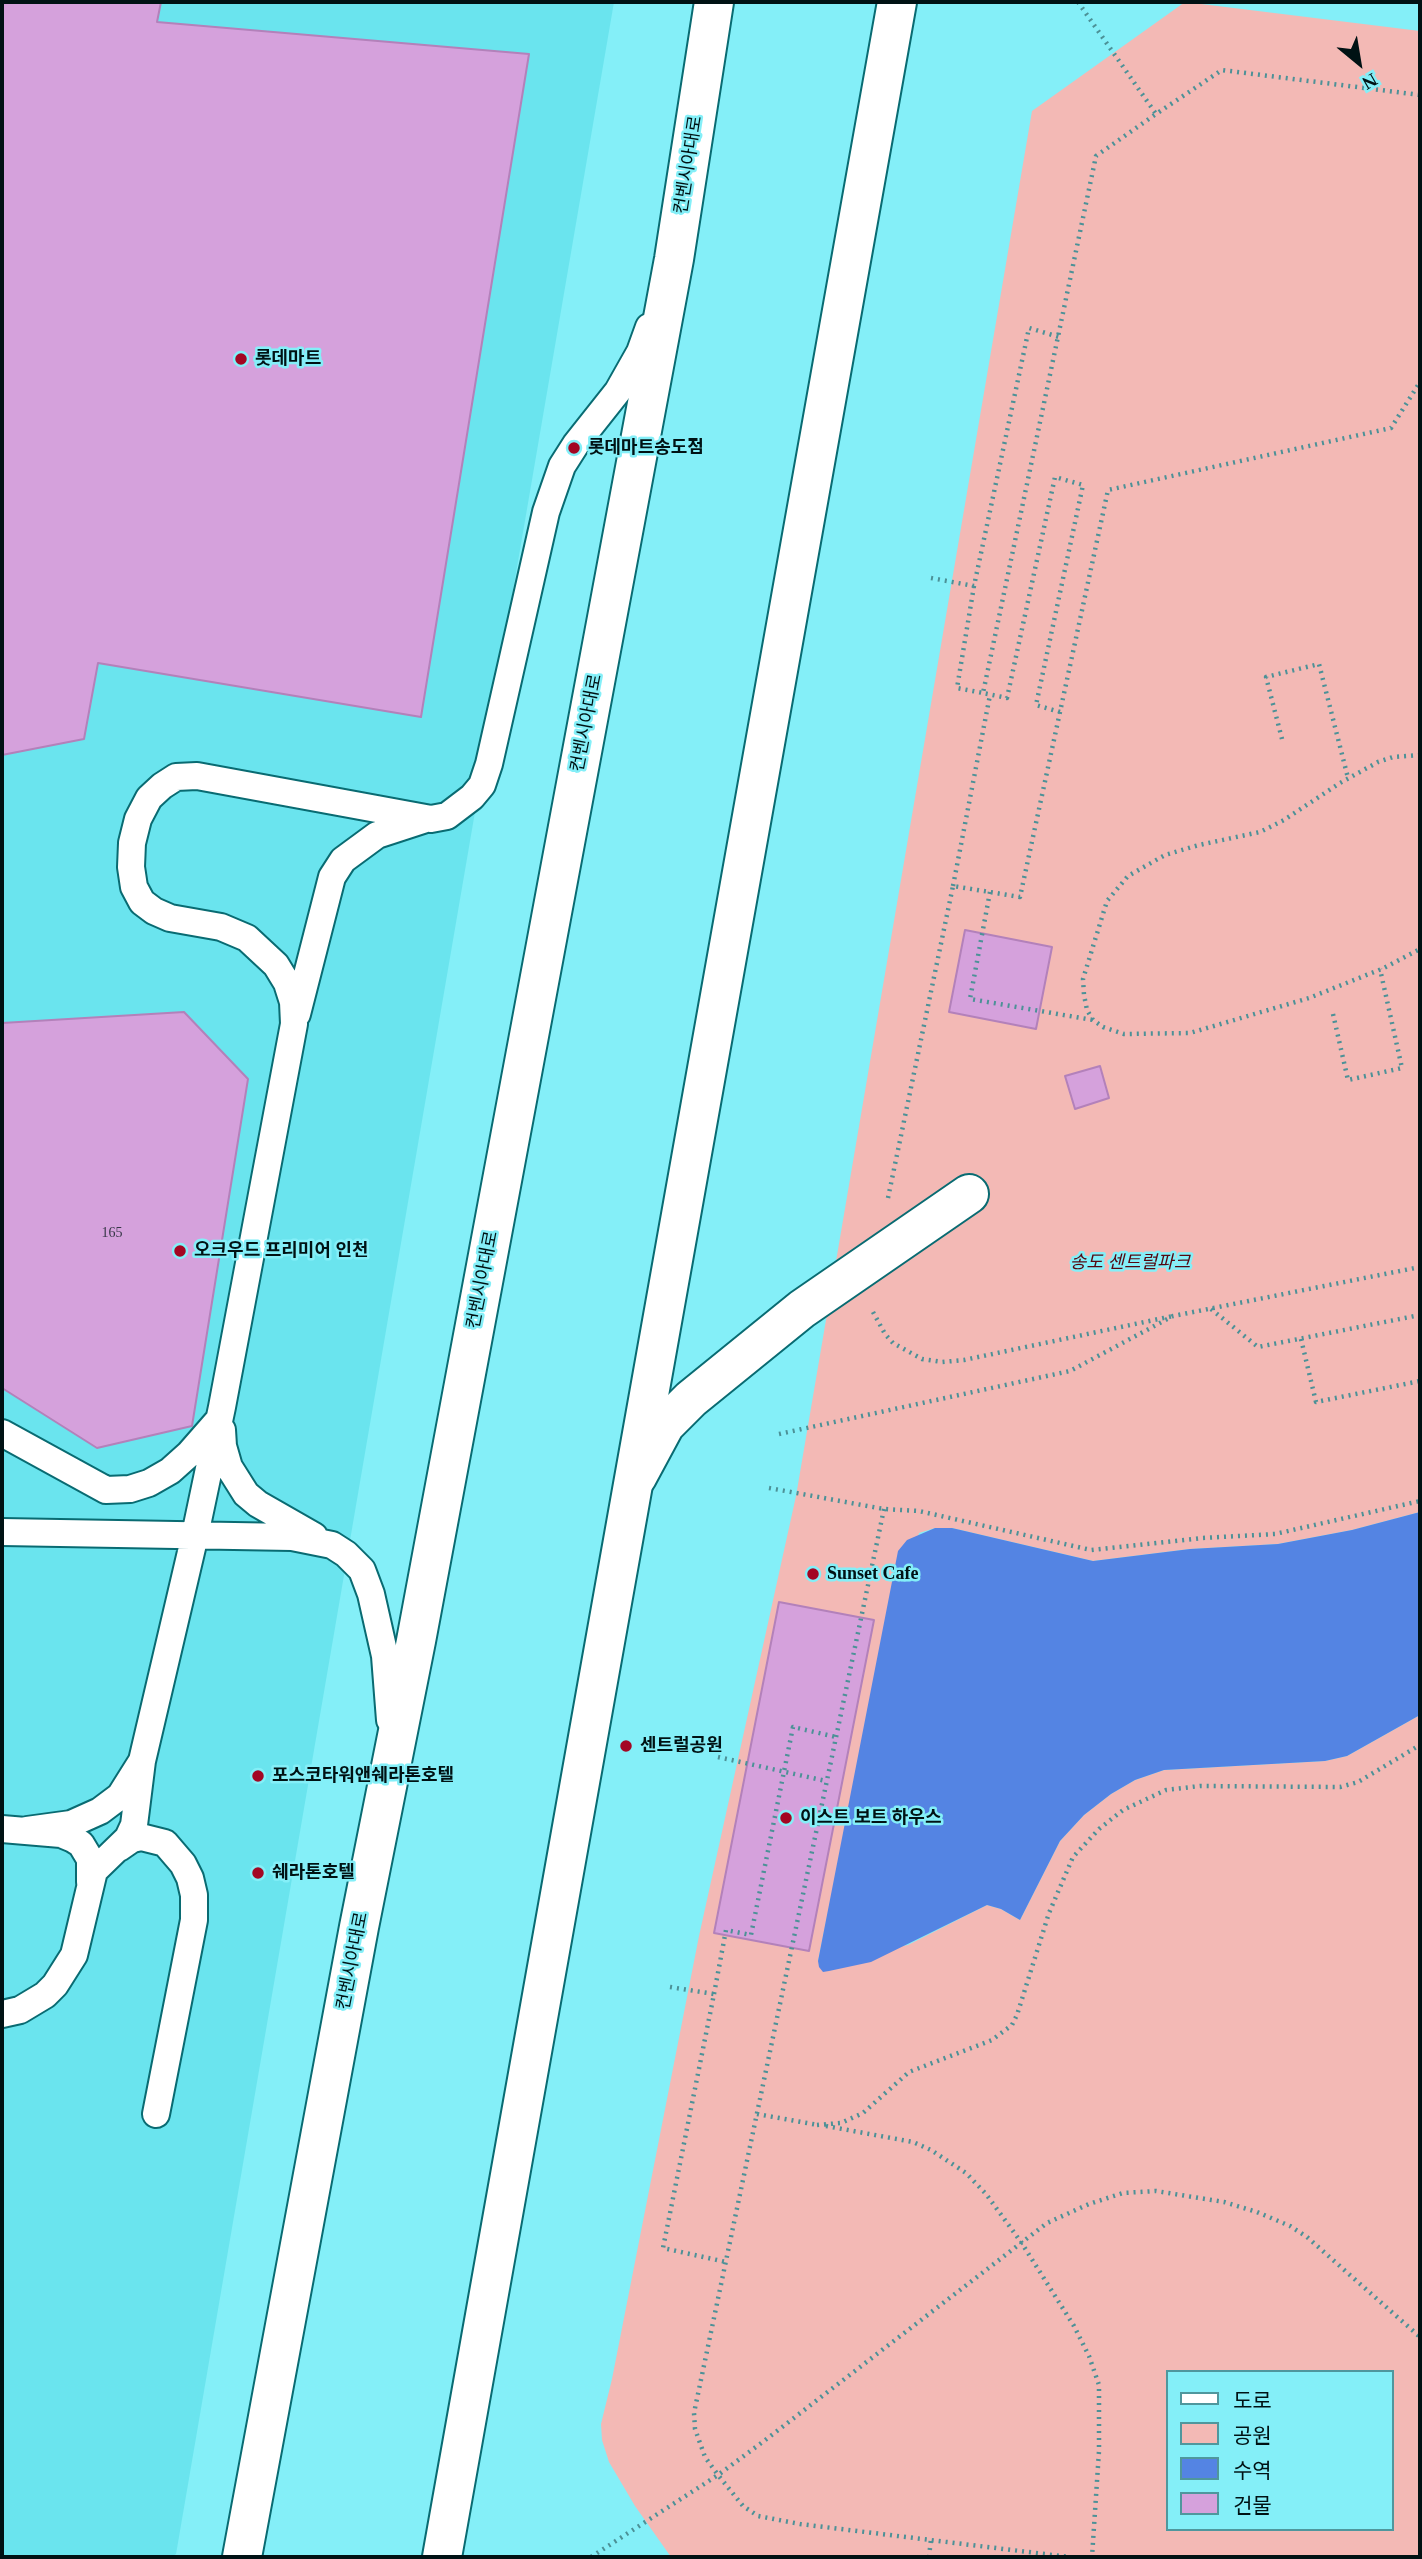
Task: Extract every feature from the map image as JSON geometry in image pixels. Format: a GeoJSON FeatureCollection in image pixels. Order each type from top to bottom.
{"type":"FeatureCollection","features":[{"type":"Feature","properties":{"kind":"main road","name":"컨벤시아대로"},"geometry":{"type":"LineString","coordinates":[[242,2557],[419,1627],[674,259],[714,2]]}},
{"type":"Feature","properties":{"kind":"main road"},"geometry":{"type":"LineString","coordinates":[[442,2557],[897,2]]}},
{"type":"Feature","properties":{"kind":"main road"},"geometry":{"type":"LineString","coordinates":[[633,1485],[665,1425],[691,1399],[802,1308],[969,1194]]}},
{"type":"Feature","properties":{"kind":"lane"},"geometry":{"type":"LineString","coordinates":[[2,2014],[32,2004],[55,1986],[79,1940],[94,1871],[128,1838],[134,1825],[142,1761],[222,1407],[294,1024],[332,877],[343,860],[360,845],[397,827],[447,816],[460,808],[482,785],[546,512],[562,467],[576,444],[618,391],[640,352],[674,259]]}},
{"type":"Feature","properties":{"kind":"lane"},"geometry":{"type":"LineString","coordinates":[[294,1024],[293,1002],[287,983],[276,965],[247,938],[220,928],[170,918],[142,902],[134,887],[132,843],[138,819],[149,798],[176,777],[197,776],[431,819]]}},
{"type":"Feature","properties":{"kind":"lane"},"geometry":{"type":"LineString","coordinates":[[222,1407],[223,1446],[229,1467],[246,1494],[258,1504],[346,1554],[362,1570],[371,1594],[385,1656],[391,1709],[384,1800]]}},
{"type":"Feature","properties":{"kind":"lane"},"geometry":{"type":"LineString","coordinates":[[2,1433],[106,1490],[131,1489],[170,1471],[190,1454],[216,1425],[222,1407]]}},
{"type":"Feature","properties":{"kind":"lane"},"geometry":{"type":"LineString","coordinates":[[2,1532],[292,1537],[332,1545]]}},
{"type":"Feature","properties":{"kind":"lane"},"geometry":{"type":"LineString","coordinates":[[15,1829],[71,1824],[100,1811],[120,1796],[142,1761]]}},
{"type":"Feature","properties":{"kind":"lane"},"geometry":{"type":"LineString","coordinates":[[15,1829],[61,1834],[81,1844],[90,1859],[90,1882]]}},
{"type":"Feature","properties":{"kind":"lane"},"geometry":{"type":"LineString","coordinates":[[119,1848],[132,1839],[141,1837],[164,1843],[183,1864],[194,1895],[194,1920],[156,2114]]}},
{"type":"Feature","properties":{"kind":"path"},"geometry":{"type":"LineString","coordinates":[[1078,2],[1157,114]]}},
{"type":"Feature","properties":{"kind":"path"},"geometry":{"type":"LineString","coordinates":[[984,693],[1096,156],[1222,70],[1420,95]]}},
{"type":"Feature","properties":{"kind":"path"},"geometry":{"type":"LineString","coordinates":[[1059,337],[1029,328],[974,586],[957,688],[1007,698],[1055,477],[1083,485],[1036,705],[1060,712]]}},
{"type":"Feature","properties":{"kind":"path"},"geometry":{"type":"LineString","coordinates":[[1020,897],[1108,490],[1391,428],[1420,382]]}},
{"type":"Feature","properties":{"kind":"path"},"geometry":{"type":"LineString","coordinates":[[931,578],[974,586]]}},
{"type":"Feature","properties":{"kind":"path"},"geometry":{"type":"LineString","coordinates":[[1282,739],[1266,677],[1319,664],[1348,778]]}},
{"type":"Feature","properties":{"kind":"path"},"geometry":{"type":"LineString","coordinates":[[953,886],[990,694]]}},
{"type":"Feature","properties":{"kind":"path"},"geometry":{"type":"LineString","coordinates":[[1420,755],[1393,757],[1348,778],[1284,820],[1260,832],[1176,852],[1147,864],[1128,876],[1107,901],[1083,979],[1087,1010],[1093,1020],[1103,1027],[1124,1034],[1190,1032],[1309,998],[1380,969],[1420,949]]}},
{"type":"Feature","properties":{"kind":"path"},"geometry":{"type":"LineString","coordinates":[[989,892],[970,999],[1093,1020]]}},
{"type":"Feature","properties":{"kind":"path"},"geometry":{"type":"LineString","coordinates":[[1333,1014],[1348,1080],[1402,1068],[1380,969]]}},
{"type":"Feature","properties":{"kind":"path"},"geometry":{"type":"LineString","coordinates":[[779,1434],[1070,1371],[1173,1316],[1420,1267]]}},
{"type":"Feature","properties":{"kind":"path"},"geometry":{"type":"LineString","coordinates":[[1211,1309],[1258,1347],[1420,1315]]}},
{"type":"Feature","properties":{"kind":"path"},"geometry":{"type":"LineString","coordinates":[[1301,1339],[1316,1402],[1420,1381]]}},
{"type":"Feature","properties":{"kind":"path"},"geometry":{"type":"LineString","coordinates":[[769,1488],[884,1508],[919,1511],[1091,1550],[1202,1538],[1275,1534],[1420,1501]]}},
{"type":"Feature","properties":{"kind":"path"},"geometry":{"type":"LineString","coordinates":[[884,1508],[694,2413],[699,2444],[718,2475],[743,2506],[768,2519],[1069,2557]]}},
{"type":"Feature","properties":{"kind":"path"},"geometry":{"type":"LineString","coordinates":[[726,2262],[663,2248],[726,1930],[751,1935],[793,1727],[836,1737]]}},
{"type":"Feature","properties":{"kind":"path"},"geometry":{"type":"LineString","coordinates":[[817,2125],[841,2123],[863,2113],[909,2072],[992,2040],[1012,2025],[1049,1913],[1073,1857],[1098,1829],[1123,1811],[1166,1790],[1200,1786],[1340,1787],[1358,1782],[1420,1745]]}},
{"type":"Feature","properties":{"kind":"path"},"geometry":{"type":"LineString","coordinates":[[718,1758],[826,1781]]}},
{"type":"Feature","properties":{"kind":"path"},"geometry":{"type":"LineString","coordinates":[[670,1987],[714,1994]]}},
{"type":"Feature","properties":{"kind":"path"},"geometry":{"type":"LineString","coordinates":[[757,2114],[913,2142],[931,2150],[966,2173],[986,2194],[1021,2242],[1074,2326],[1089,2356],[1099,2385],[1099,2451],[1092,2557]]}},
{"type":"Feature","properties":{"kind":"path"},"geometry":{"type":"LineString","coordinates":[[591,2557],[718,2475],[1047,2223],[1088,2204],[1123,2193],[1156,2191],[1224,2202],[1290,2226],[1307,2237],[1420,2337]]}},
{"type":"Feature","properties":{"kind":"path"},"geometry":{"type":"LineString","coordinates":[[929,2557],[932,2539]]}},
{"type":"Feature","properties":{"kind":"shaded area"},"geometry":{"type":"Polygon","coordinates":[[[2,2],[614,2],[176,2554],[171,2557],[2,2557],[2,2]]]}},
{"type":"Feature","properties":{"kind":"green space","name":"송도 센트럴파크"},"geometry":{"type":"Polygon","coordinates":[[[1185,2],[1420,31],[1420,1512],[1352,1530],[1278,1544],[1190,1549],[1093,1561],[952,1528],[935,1528],[919,1533],[835,1878],[818,1961],[908,1945],[987,1905],[1001,1909],[1020,1920],[1060,1841],[1084,1815],[1135,1780],[1164,1770],[1325,1761],[1347,1756],[1420,1715],[1420,2557],[671,2557],[635,2506],[609,2462],[602,2440],[601,2424],[699,1936],[796,1496],[1032,111],[1185,2]]]}},
{"type":"Feature","properties":{"kind":"water"},"geometry":{"type":"Polygon","coordinates":[[[1420,1512],[1420,1715],[1347,1756],[1325,1761],[1164,1770],[1135,1780],[1084,1815],[1060,1841],[1020,1920],[1001,1909],[987,1905],[871,1962],[823,1972],[819,1967],[818,1961],[898,1551],[907,1540],[935,1528],[952,1528],[1093,1561],[1190,1549],[1278,1544],[1352,1530],[1420,1512]]]}},
{"type":"Feature","properties":{"kind":"building","name":"롯데마트"},"geometry":{"type":"Polygon","coordinates":[[[2,2],[161,2],[157,22],[529,54],[421,717],[98,663],[84,739],[2,755],[2,2]]]}},
{"type":"Feature","properties":{"kind":"building"},"geometry":{"type":"Polygon","coordinates":[[[965,930],[1052,947],[1036,1029],[949,1012],[965,930]]]}},
{"type":"Feature","properties":{"kind":"building"},"geometry":{"type":"Polygon","coordinates":[[[184,1012],[248,1079],[192,1426],[97,1448],[2,1388],[2,1023],[184,1012]]]}},
{"type":"Feature","properties":{"kind":"building"},"geometry":{"type":"Polygon","coordinates":[[[1100,1066],[1109,1098],[1075,1109],[1065,1076],[1100,1066]]]}},
{"type":"Feature","properties":{"kind":"building","name":"이스트 보트 하우스"},"geometry":{"type":"Polygon","coordinates":[[[779,1602],[874,1620],[809,1951],[714,1933],[779,1602]]]}},
{"type":"Feature","properties":{"kind":"place","name":"롯데마트"},"geometry":{"type":"Point","coordinates":[241,359]}},
{"type":"Feature","properties":{"kind":"place","name":"롯데마트송도점"},"geometry":{"type":"Point","coordinates":[574,448]}},
{"type":"Feature","properties":{"kind":"place","name":"오크우드 프리미어 인천"},"geometry":{"type":"Point","coordinates":[180,1251]}},
{"type":"Feature","properties":{"kind":"place","name":"Sunset Cafe"},"geometry":{"type":"Point","coordinates":[813,1574]}},
{"type":"Feature","properties":{"kind":"place","name":"센트럴공원"},"geometry":{"type":"Point","coordinates":[626,1746]}},
{"type":"Feature","properties":{"kind":"place","name":"포스코타워앤쉐라톤호텔"},"geometry":{"type":"Point","coordinates":[258,1776]}},
{"type":"Feature","properties":{"kind":"place","name":"이스트 보트 하우스"},"geometry":{"type":"Point","coordinates":[786,1818]}},
{"type":"Feature","properties":{"kind":"place","name":"쉐라톤호텔"},"geometry":{"type":"Point","coordinates":[258,1873]}}]}
